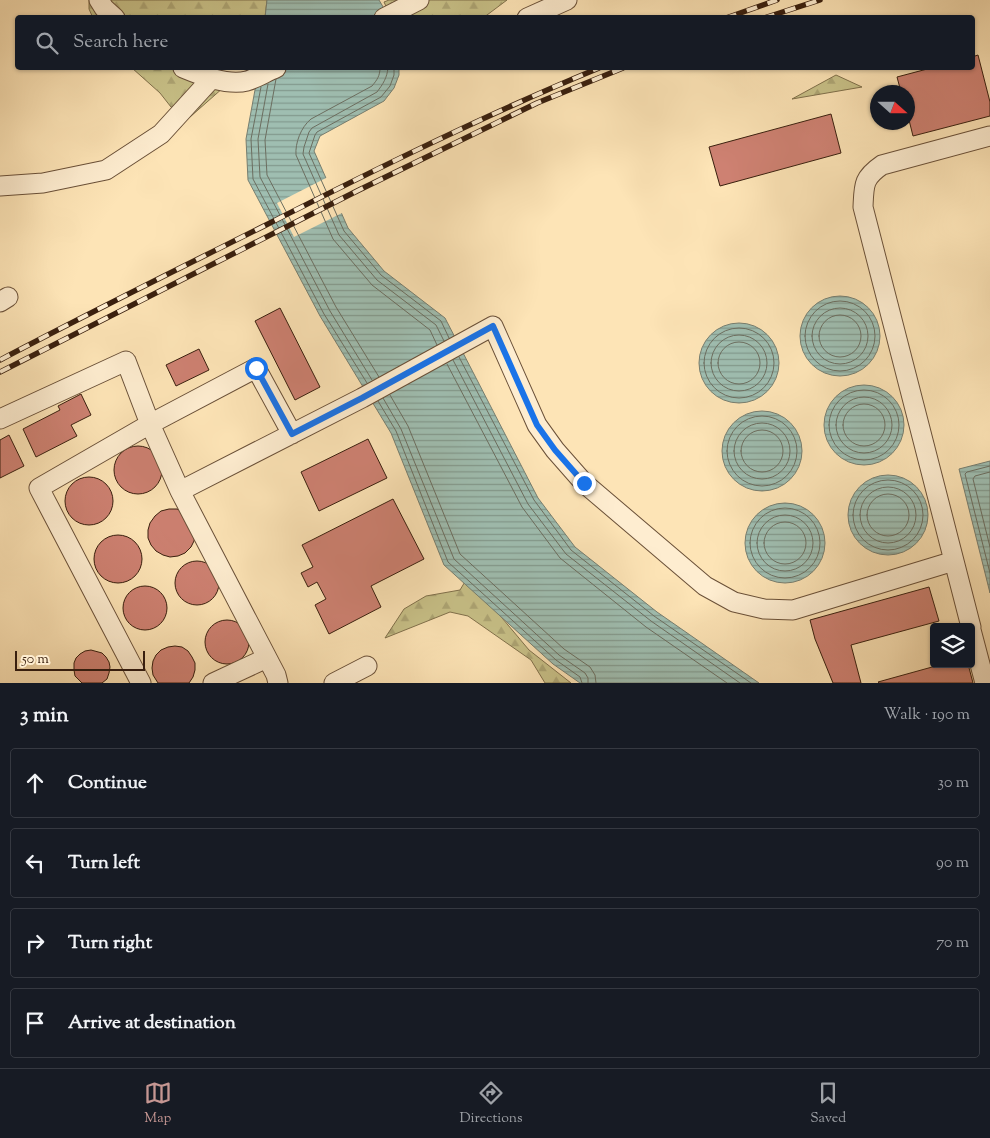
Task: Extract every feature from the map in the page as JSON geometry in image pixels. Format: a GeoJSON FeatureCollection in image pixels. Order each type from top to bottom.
{"type":"FeatureCollection","features":[{"type":"Feature","properties":{"kind":"lane"},"geometry":{"type":"LineString","coordinates":[[99,0],[112,15]]}},
{"type":"Feature","properties":{"kind":"lane"},"geometry":{"type":"LineString","coordinates":[[392,14],[419,0]]}},
{"type":"Feature","properties":{"kind":"lane"},"geometry":{"type":"LineString","coordinates":[[534,15],[567,0]]}},
{"type":"Feature","properties":{"kind":"lane"},"geometry":{"type":"LineString","coordinates":[[188,70],[222,81],[240,82],[247,81],[272,70]]}},
{"type":"Feature","properties":{"kind":"lane"},"geometry":{"type":"LineString","coordinates":[[0,186],[43,183],[106,170],[161,134],[212,78]]}},
{"type":"Feature","properties":{"kind":"lane"},"geometry":{"type":"LineString","coordinates":[[970,623],[863,207],[864,186],[871,172],[882,164],[990,136]]}},
{"type":"Feature","properties":{"kind":"lane"},"geometry":{"type":"LineString","coordinates":[[180,491],[362,398],[493,326],[537,425],[555,450],[584,483],[705,586],[734,602],[764,609],[793,610],[954,561]]}},
{"type":"Feature","properties":{"kind":"lane"},"geometry":{"type":"LineString","coordinates":[[0,419],[126,361],[150,424],[180,491],[276,675],[278,683]]}},
{"type":"Feature","properties":{"kind":"lane"},"geometry":{"type":"LineString","coordinates":[[141,683],[38,488],[150,424],[256,368],[292,434]]}},
{"type":"Feature","properties":{"kind":"lane"},"geometry":{"type":"LineString","coordinates":[[975,637],[985,659],[985,683]]}},
{"type":"Feature","properties":{"kind":"lane"},"geometry":{"type":"LineString","coordinates":[[213,683],[266,658]]}},
{"type":"Feature","properties":{"kind":"lane"},"geometry":{"type":"LineString","coordinates":[[334,683],[368,666]]}},
{"type":"Feature","properties":{"kind":"green space"},"geometry":{"type":"Polygon","coordinates":[[[89,0],[267,0],[265,15],[92,15],[89,9],[89,0]]]}},
{"type":"Feature","properties":{"kind":"green space"},"geometry":{"type":"Polygon","coordinates":[[[389,0],[507,0],[487,15],[390,15],[384,2],[389,0]]]}},
{"type":"Feature","properties":{"kind":"green space"},"geometry":{"type":"Polygon","coordinates":[[[134,70],[220,70],[232,80],[190,117],[171,107],[160,93],[134,70]]]}},
{"type":"Feature","properties":{"kind":"green space"},"geometry":{"type":"Polygon","coordinates":[[[836,75],[862,87],[792,99],[836,75]]]}},
{"type":"Feature","properties":{"kind":"green space"},"geometry":{"type":"Polygon","coordinates":[[[466,580],[492,606],[529,650],[571,683],[545,683],[531,660],[468,616],[450,612],[385,638],[404,609],[426,596],[460,590],[466,580]]]}},
{"type":"Feature","properties":{"kind":"water"},"geometry":{"type":"Polygon","coordinates":[[[267,0],[379,0],[388,15],[265,15],[267,0]]]}},
{"type":"Feature","properties":{"kind":"water"},"geometry":{"type":"Polygon","coordinates":[[[259,70],[399,70],[394,88],[384,101],[320,136],[314,151],[348,228],[384,271],[445,318],[538,498],[575,547],[657,612],[759,683],[580,683],[553,664],[444,565],[391,433],[320,316],[248,180],[246,139],[259,70]]]}},
{"type":"Feature","properties":{"kind":"water"},"geometry":{"type":"Polygon","coordinates":[[[840,296],[855,299],[868,308],[877,321],[880,336],[877,351],[868,364],[855,373],[840,376],[825,373],[812,364],[803,351],[800,336],[803,321],[812,308],[825,299],[840,296]]]}},
{"type":"Feature","properties":{"kind":"water"},"geometry":{"type":"Polygon","coordinates":[[[739,323],[754,326],[767,335],[776,348],[779,363],[776,378],[767,391],[754,400],[739,403],[724,400],[711,391],[702,378],[699,363],[702,348],[711,335],[724,326],[739,323]]]}},
{"type":"Feature","properties":{"kind":"water"},"geometry":{"type":"Polygon","coordinates":[[[864,385],[879,388],[892,397],[901,410],[904,425],[901,440],[892,453],[879,462],[864,465],[849,462],[836,453],[827,440],[824,425],[827,410],[836,397],[849,388],[864,385]]]}},
{"type":"Feature","properties":{"kind":"water"},"geometry":{"type":"Polygon","coordinates":[[[762,411],[777,414],[790,423],[799,436],[802,451],[799,466],[790,479],[777,488],[762,491],[747,488],[734,479],[725,466],[722,451],[725,436],[734,423],[747,414],[762,411]]]}},
{"type":"Feature","properties":{"kind":"water"},"geometry":{"type":"Polygon","coordinates":[[[990,461],[990,593],[959,469],[990,461]]]}},
{"type":"Feature","properties":{"kind":"water"},"geometry":{"type":"Polygon","coordinates":[[[888,475],[903,478],[916,487],[925,500],[928,515],[925,530],[916,543],[903,552],[888,555],[873,552],[860,543],[851,530],[848,515],[851,500],[860,487],[873,478],[888,475]]]}},
{"type":"Feature","properties":{"kind":"water"},"geometry":{"type":"Polygon","coordinates":[[[785,503],[800,506],[813,515],[822,528],[825,543],[822,558],[813,571],[800,580],[785,583],[770,580],[757,571],[748,558],[745,543],[748,528],[757,515],[770,506],[785,503]]]}},
{"type":"Feature","properties":{"kind":"pier"},"geometry":{"type":"Polygon","coordinates":[[[328,177],[344,212],[294,237],[277,203],[328,177]]]}},
{"type":"Feature","properties":{"kind":"building"},"geometry":{"type":"Polygon","coordinates":[[[978,55],[990,102],[990,116],[913,136],[912,130],[915,130],[915,85],[899,85],[897,77],[923,70],[975,70],[975,56],[978,55]]]}},
{"type":"Feature","properties":{"kind":"building"},"geometry":{"type":"Polygon","coordinates":[[[831,114],[841,153],[720,186],[709,147],[831,114]]]}},
{"type":"Feature","properties":{"kind":"building"},"geometry":{"type":"Polygon","coordinates":[[[280,308],[320,387],[295,400],[255,321],[280,308]]]}},
{"type":"Feature","properties":{"kind":"building"},"geometry":{"type":"Polygon","coordinates":[[[199,349],[209,370],[176,386],[166,365],[199,349]]]}},
{"type":"Feature","properties":{"kind":"building"},"geometry":{"type":"Polygon","coordinates":[[[81,394],[91,415],[71,425],[77,436],[36,457],[23,429],[60,410],[58,406],[81,394]]]}},
{"type":"Feature","properties":{"kind":"building"},"geometry":{"type":"Polygon","coordinates":[[[9,435],[24,466],[0,478],[0,440],[9,435]]]}},
{"type":"Feature","properties":{"kind":"building"},"geometry":{"type":"Polygon","coordinates":[[[368,439],[387,478],[319,511],[301,472],[368,439]]]}},
{"type":"Feature","properties":{"kind":"building"},"geometry":{"type":"Polygon","coordinates":[[[138,446],[147,448],[155,453],[160,461],[162,470],[160,479],[155,487],[147,492],[138,494],[129,492],[121,487],[116,479],[114,470],[116,461],[121,453],[129,448],[138,446]]]}},
{"type":"Feature","properties":{"kind":"building"},"geometry":{"type":"Polygon","coordinates":[[[89,477],[98,479],[106,484],[111,492],[113,501],[111,510],[106,518],[98,523],[89,525],[80,523],[72,518],[67,510],[65,501],[67,492],[72,484],[80,479],[89,477]]]}},
{"type":"Feature","properties":{"kind":"building"},"geometry":{"type":"Polygon","coordinates":[[[393,499],[424,559],[371,586],[381,607],[329,634],[315,605],[326,599],[317,582],[308,587],[301,573],[313,567],[302,545],[393,499]]]}},
{"type":"Feature","properties":{"kind":"building"},"geometry":{"type":"Polygon","coordinates":[[[177,509],[184,512],[196,532],[191,547],[185,553],[170,557],[156,551],[148,538],[150,523],[155,516],[161,511],[177,509]]]}},
{"type":"Feature","properties":{"kind":"building"},"geometry":{"type":"Polygon","coordinates":[[[118,535],[127,537],[135,542],[140,550],[142,559],[140,568],[135,576],[127,581],[118,583],[109,581],[101,576],[96,568],[94,559],[96,550],[101,542],[109,537],[118,535]]]}},
{"type":"Feature","properties":{"kind":"building"},"geometry":{"type":"Polygon","coordinates":[[[197,561],[209,565],[215,571],[219,583],[215,595],[209,601],[197,605],[185,601],[179,595],[175,583],[179,571],[185,565],[197,561]]]}},
{"type":"Feature","properties":{"kind":"building"},"geometry":{"type":"Polygon","coordinates":[[[145,586],[157,590],[163,596],[167,608],[163,620],[157,626],[145,630],[133,626],[127,620],[123,608],[127,596],[133,590],[145,586]]]}},
{"type":"Feature","properties":{"kind":"building"},"geometry":{"type":"Polygon","coordinates":[[[929,587],[939,621],[851,645],[861,683],[833,683],[815,639],[810,620],[929,587]]]}},
{"type":"Feature","properties":{"kind":"building"},"geometry":{"type":"Polygon","coordinates":[[[227,620],[239,624],[245,630],[249,642],[245,654],[239,660],[227,664],[215,660],[209,654],[205,642],[209,630],[215,624],[227,620]]]}},
{"type":"Feature","properties":{"kind":"building"},"geometry":{"type":"Polygon","coordinates":[[[175,646],[182,647],[192,657],[195,663],[193,677],[189,683],[158,683],[153,675],[153,661],[161,650],[175,646]]]}},
{"type":"Feature","properties":{"kind":"building"},"geometry":{"type":"Polygon","coordinates":[[[91,650],[102,653],[109,662],[110,667],[107,679],[102,683],[82,683],[75,676],[74,663],[76,658],[85,651],[91,650]]]}},
{"type":"Feature","properties":{"kind":"building"},"geometry":{"type":"Polygon","coordinates":[[[930,668],[969,668],[973,683],[879,683],[930,668]]]}},
{"type":"Feature","properties":{"kind":"railway"},"geometry":{"type":"LineString","coordinates":[[734,15],[777,0]]}},
{"type":"Feature","properties":{"kind":"railway"},"geometry":{"type":"LineString","coordinates":[[773,15],[820,0]]}},
{"type":"Feature","properties":{"kind":"railway"},"geometry":{"type":"LineString","coordinates":[[0,360],[388,164],[472,124],[594,70]]}},
{"type":"Feature","properties":{"kind":"railway"},"geometry":{"type":"LineString","coordinates":[[0,372],[357,191],[537,103],[618,70]]}},
{"type":"Feature","properties":{"kind":"route"},"geometry":{"type":"LineString","coordinates":[[256,368],[292,434],[493,326],[537,425],[555,450],[584,483]]}}]}
